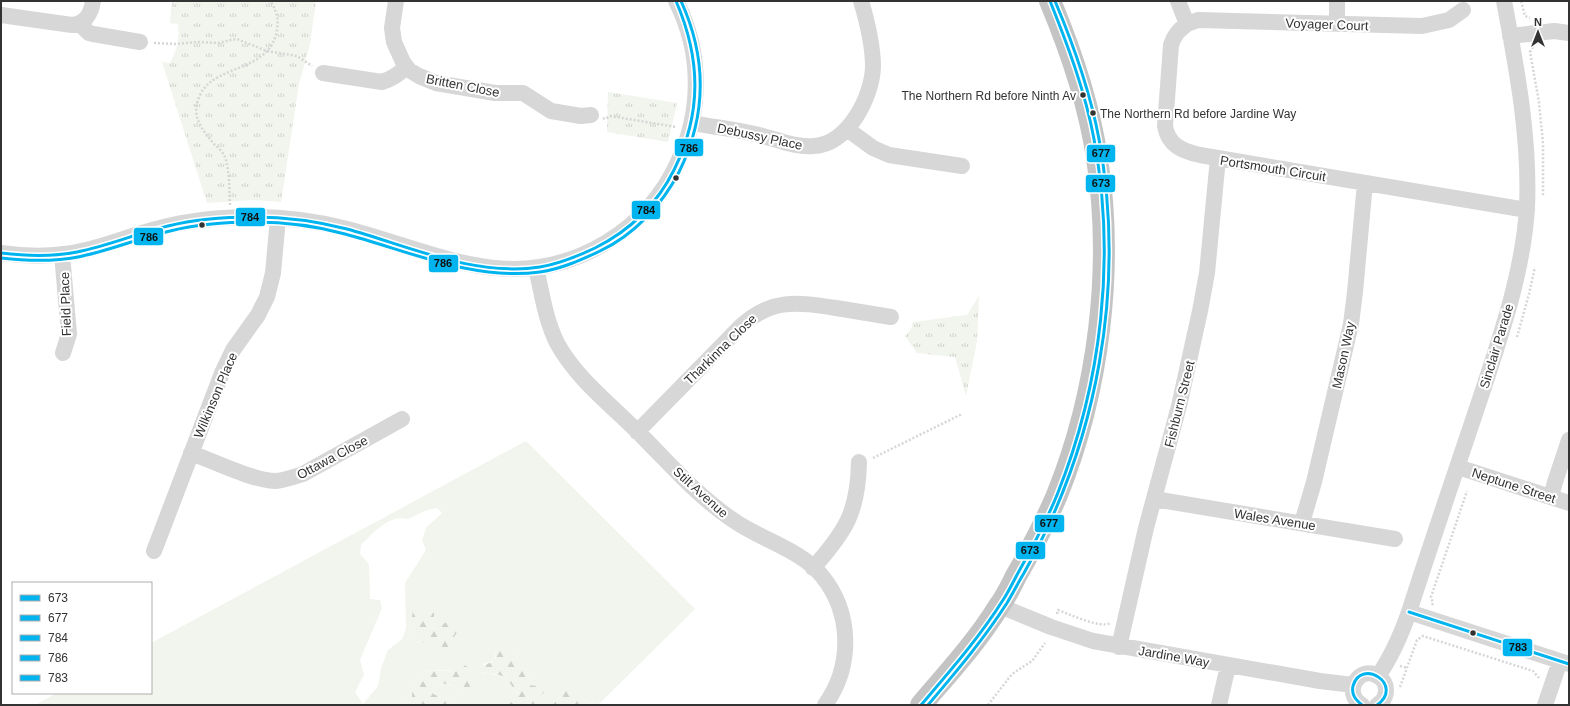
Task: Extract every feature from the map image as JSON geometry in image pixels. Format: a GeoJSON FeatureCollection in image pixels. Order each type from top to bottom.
{"type":"FeatureCollection","features":[{"type":"Feature","properties":{"kind":"highway"},"geometry":{"type":"LineString","coordinates":[[921,705],[977,638],[1000,606],[1044,525],[1070,460],[1093,367],[1104,282],[1104,217],[1097,157],[1091,127],[1072,59],[1050,1]]}},
{"type":"Feature","properties":{"kind":"street"},"geometry":{"type":"LineString","coordinates":[[80,24],[90,13],[93,1]]}},
{"type":"Feature","properties":{"kind":"street","name":"Britten Close"},"geometry":{"type":"LineString","coordinates":[[396,1],[392,35],[396,50],[406,67],[419,76],[436,83],[495,93],[522,93],[551,111],[581,116],[591,115]]}},
{"type":"Feature","properties":{"kind":"street"},"geometry":{"type":"LineString","coordinates":[[1,253],[41,256],[62,254],[100,246],[142,232],[174,224],[230,218],[278,218],[316,222],[346,228],[479,267],[510,269],[536,268],[567,261],[586,253],[613,238],[641,216],[663,189],[676,167],[686,144],[692,123],[696,89],[695,61],[688,30],[676,1]]}},
{"type":"Feature","properties":{"kind":"street","name":"Debussy Place"},"geometry":{"type":"LineString","coordinates":[[692,123],[745,132],[784,143],[809,146],[831,142],[847,129],[866,98],[872,74],[870,42],[861,1]]}},
{"type":"Feature","properties":{"kind":"street"},"geometry":{"type":"LineString","coordinates":[[1178,1],[1187,24]]}},
{"type":"Feature","properties":{"kind":"street"},"geometry":{"type":"LineString","coordinates":[[1337,1],[1337,24]]}},
{"type":"Feature","properties":{"kind":"street","name":"Sinclair Parade"},"geometry":{"type":"LineString","coordinates":[[1378,676],[1388,661],[1401,634],[1409,612],[1501,337],[1518,270],[1526,210],[1528,164],[1522,104],[1504,1]]}},
{"type":"Feature","properties":{"kind":"street","name":"Voyager Court"},"geometry":{"type":"LineString","coordinates":[[1187,24],[1198,20],[1422,26],[1449,20],[1463,10]]}},
{"type":"Feature","properties":{"kind":"street"},"geometry":{"type":"LineString","coordinates":[[1,15],[67,25],[80,24],[93,34],[140,42]]}},
{"type":"Feature","properties":{"kind":"street","name":"Portsmouth Circuit"},"geometry":{"type":"LineString","coordinates":[[1187,24],[1174,36],[1171,45],[1165,126],[1166,133],[1174,145],[1181,150],[1200,155],[1526,210]]}},
{"type":"Feature","properties":{"kind":"street"},"geometry":{"type":"LineString","coordinates":[[1510,36],[1554,31],[1569,33]]}},
{"type":"Feature","properties":{"kind":"street"},"geometry":{"type":"LineString","coordinates":[[323,73],[382,82],[394,78],[406,67]]}},
{"type":"Feature","properties":{"kind":"street"},"geometry":{"type":"LineString","coordinates":[[847,129],[873,148],[890,155],[962,166]]}},
{"type":"Feature","properties":{"kind":"street","name":"Fishburn Street"},"geometry":{"type":"LineString","coordinates":[[1119,647],[1146,528],[1179,406],[1200,311],[1207,273],[1218,158]]}},
{"type":"Feature","properties":{"kind":"street","name":"Mason Way"},"geometry":{"type":"LineString","coordinates":[[1302,523],[1320,459],[1351,324],[1365,183]]}},
{"type":"Feature","properties":{"kind":"street","name":"Wilkinson Place"},"geometry":{"type":"LineString","coordinates":[[154,551],[228,360],[238,342],[258,315],[266,297],[273,273],[278,218]]}},
{"type":"Feature","properties":{"kind":"street","name":"Field Place"},"geometry":{"type":"LineString","coordinates":[[62,254],[69,334],[63,353]]}},
{"type":"Feature","properties":{"kind":"street","name":"Stilt Avenue"},"geometry":{"type":"LineString","coordinates":[[536,268],[548,322],[560,348],[580,375],[715,508],[754,534],[792,552],[814,568],[828,584],[838,602],[844,621],[845,650],[842,669],[831,696],[825,705]]}},
{"type":"Feature","properties":{"kind":"street","name":"Tharkinna Close"},"geometry":{"type":"LineString","coordinates":[[637,432],[740,327],[765,309],[780,304],[798,303],[891,316]]}},
{"type":"Feature","properties":{"kind":"street","name":"Ottawa Close"},"geometry":{"type":"LineString","coordinates":[[191,453],[255,477],[271,480],[285,480],[303,474],[402,419]]}},
{"type":"Feature","properties":{"kind":"street"},"geometry":{"type":"LineString","coordinates":[[1551,497],[1569,440]]}},
{"type":"Feature","properties":{"kind":"street"},"geometry":{"type":"LineString","coordinates":[[814,568],[834,544],[850,517],[856,499],[858,462]]}},
{"type":"Feature","properties":{"kind":"street","name":"Neptune Street"},"geometry":{"type":"LineString","coordinates":[[1458,467],[1569,503]]}},
{"type":"Feature","properties":{"kind":"street","name":"Wales Avenue"},"geometry":{"type":"LineString","coordinates":[[1154,499],[1395,539]]}},
{"type":"Feature","properties":{"kind":"street","name":"Jardine Way"},"geometry":{"type":"LineString","coordinates":[[1000,606],[1092,642],[1331,683],[1354,685]]}},
{"type":"Feature","properties":{"kind":"street"},"geometry":{"type":"LineString","coordinates":[[1409,612],[1564,662],[1545,705]]}},
{"type":"Feature","properties":{"kind":"street"},"geometry":{"type":"LineString","coordinates":[[1218,705],[1228,666]]}},
{"type":"Feature","properties":{"kind":"street"},"geometry":{"type":"LineString","coordinates":[[1362,705],[1353,695],[1354,685],[1359,676],[1368,673],[1382,679],[1386,689],[1383,700],[1377,705]]}},
{"type":"Feature","properties":{"kind":"path"},"geometry":{"type":"LineString","coordinates":[[230,218],[228,173],[224,155],[202,129],[198,121],[198,102],[201,93],[208,85],[261,56],[271,47],[276,37],[278,27],[277,16],[270,1]]}},
{"type":"Feature","properties":{"kind":"path"},"geometry":{"type":"LineString","coordinates":[[1521,1],[1525,16],[1535,19]]}},
{"type":"Feature","properties":{"kind":"path"},"geometry":{"type":"LineString","coordinates":[[140,42],[176,44],[198,42],[218,44],[237,39],[267,51],[297,56],[323,73]]}},
{"type":"Feature","properties":{"kind":"path"},"geometry":{"type":"LineString","coordinates":[[591,115],[606,119],[610,116],[676,126]]}},
{"type":"Feature","properties":{"kind":"path"},"geometry":{"type":"LineString","coordinates":[[858,462],[874,458],[962,414]]}},
{"type":"Feature","properties":{"kind":"path"},"geometry":{"type":"LineString","coordinates":[[1430,607],[1434,603],[1431,596],[1467,491]]}},
{"type":"Feature","properties":{"kind":"path"},"geometry":{"type":"LineString","coordinates":[[1055,618],[1058,610],[1081,619],[1104,625],[1111,621]]}},
{"type":"Feature","properties":{"kind":"path"},"geometry":{"type":"LineString","coordinates":[[1400,690],[1417,640],[1423,636],[1533,671],[1537,674],[1540,680],[1544,681]]}},
{"type":"Feature","properties":{"kind":"path"},"geometry":{"type":"LineString","coordinates":[[988,705],[1012,674],[1032,661],[1045,643]]}},
{"type":"Feature","properties":{"kind":"path"},"geometry":{"type":"LineString","coordinates":[[1401,666],[1407,668]]}},
{"type":"Feature","properties":{"kind":"green space"},"geometry":{"type":"Polygon","coordinates":[[[172,1],[316,1],[310,44],[299,84],[281,202],[253,200],[207,203],[162,62],[170,63],[178,40],[178,24],[170,23],[172,1]]]}},
{"type":"Feature","properties":{"kind":"green space"},"geometry":{"type":"Polygon","coordinates":[[[608,92],[677,103],[668,142],[607,132],[608,92]]]}},
{"type":"Feature","properties":{"kind":"green space"},"geometry":{"type":"Polygon","coordinates":[[[979,296],[977,341],[966,396],[955,357],[917,353],[905,336],[911,329],[913,322],[967,315],[979,296]]]}},
{"type":"Feature","properties":{"kind":"green space"},"geometry":{"type":"Polygon","coordinates":[[[526,441],[695,609],[598,705],[588,702],[583,693],[561,691],[553,705],[534,705],[537,701],[537,686],[530,685],[528,676],[512,649],[496,650],[493,660],[483,664],[483,673],[505,678],[519,695],[508,705],[457,705],[455,702],[433,694],[434,686],[447,684],[454,686],[464,695],[455,672],[439,670],[425,673],[415,682],[412,698],[405,705],[35,705],[55,694],[152,694],[152,642],[526,441]],[[437,508],[427,510],[408,519],[394,519],[376,530],[361,545],[360,554],[369,564],[370,599],[380,600],[382,608],[360,660],[364,675],[355,692],[363,704],[378,686],[381,668],[388,650],[402,639],[406,629],[405,583],[426,550],[422,540],[426,528],[442,513],[437,508]],[[435,616],[416,624],[415,641],[423,642],[432,649],[450,644],[456,634],[434,630],[432,622],[435,616]]]}},
{"type":"Feature","properties":{"kind":"green space"},"geometry":{"type":"Polygon","coordinates":[[[419,608],[434,613],[434,630],[439,631],[442,625],[452,618],[459,624],[456,634],[450,644],[452,653],[443,659],[423,642],[415,641],[416,624],[412,617],[413,610],[419,608]]]}},
{"type":"Feature","properties":{"kind":"green space"},"geometry":{"type":"Polygon","coordinates":[[[500,642],[512,649],[528,676],[530,685],[537,686],[545,691],[534,705],[508,705],[519,695],[508,681],[504,677],[480,671],[476,668],[492,662],[496,657],[496,650],[500,642]]]}},
{"type":"Feature","properties":{"kind":"green space"},"geometry":{"type":"Polygon","coordinates":[[[462,664],[470,668],[473,691],[464,695],[451,684],[444,684],[434,686],[433,694],[455,702],[457,705],[405,705],[412,698],[415,682],[425,673],[439,670],[455,672],[462,664]]]}},
{"type":"Feature","properties":{"kind":"green space"},"geometry":{"type":"Polygon","coordinates":[[[573,688],[583,693],[588,702],[596,705],[553,705],[561,691],[573,688]]]}},
{"type":"Feature","properties":{"kind":"transit line","name":"784"},"geometry":{"type":"LineString","coordinates":[[1,253],[39,256],[68,254],[157,229],[189,222],[232,217],[265,217],[335,226],[442,258],[491,268],[515,269],[540,267],[554,264],[582,254],[607,241],[630,225],[641,215],[667,182],[683,149],[690,128],[694,107],[695,86],[694,65],[690,44],[676,1]]}},
{"type":"Feature","properties":{"kind":"transit line","name":"786"},"geometry":{"type":"LineString","coordinates":[[1,258],[20,260],[68,259],[158,234],[191,227],[234,222],[267,222],[301,225],[323,229],[345,234],[441,263],[490,272],[515,274],[540,272],[571,264],[624,237],[646,218],[672,184],[688,151],[695,129],[699,108],[700,86],[696,44],[690,22],[681,1]]}},
{"type":"Feature","properties":{"kind":"transit line","name":"673"},"geometry":{"type":"LineString","coordinates":[[921,705],[964,654],[994,614],[1039,535],[1057,495],[1072,452],[1085,409],[1094,364],[1101,319],[1104,274],[1104,229],[1101,184],[1094,139],[1081,86],[1050,1]]}},
{"type":"Feature","properties":{"kind":"transit line","name":"677"},"geometry":{"type":"LineString","coordinates":[[928,705],[969,655],[1007,603],[1050,523],[1071,471],[1087,417],[1099,362],[1107,307],[1109,251],[1107,195],[1099,139],[1091,104],[1075,52],[1055,1]]}},
{"type":"Feature","properties":{"kind":"transit line","name":"783"},"geometry":{"type":"LineString","coordinates":[[1409,612],[1569,664]]}},
{"type":"Feature","properties":{"kind":"transit line","name":"783"},"geometry":{"type":"LineString","coordinates":[[1362,705],[1354,697],[1353,686],[1357,678],[1364,674],[1371,674],[1378,677],[1384,683],[1386,690],[1384,697],[1377,705]]}},
{"type":"Feature","properties":{"kind":"place","name":"The Northern Rd before Ninth Av"},"geometry":{"type":"Point","coordinates":[1083,95]}},
{"type":"Feature","properties":{"kind":"place","name":"The Northern Rd before Jardine Way"},"geometry":{"type":"Point","coordinates":[1093,113]}}]}
